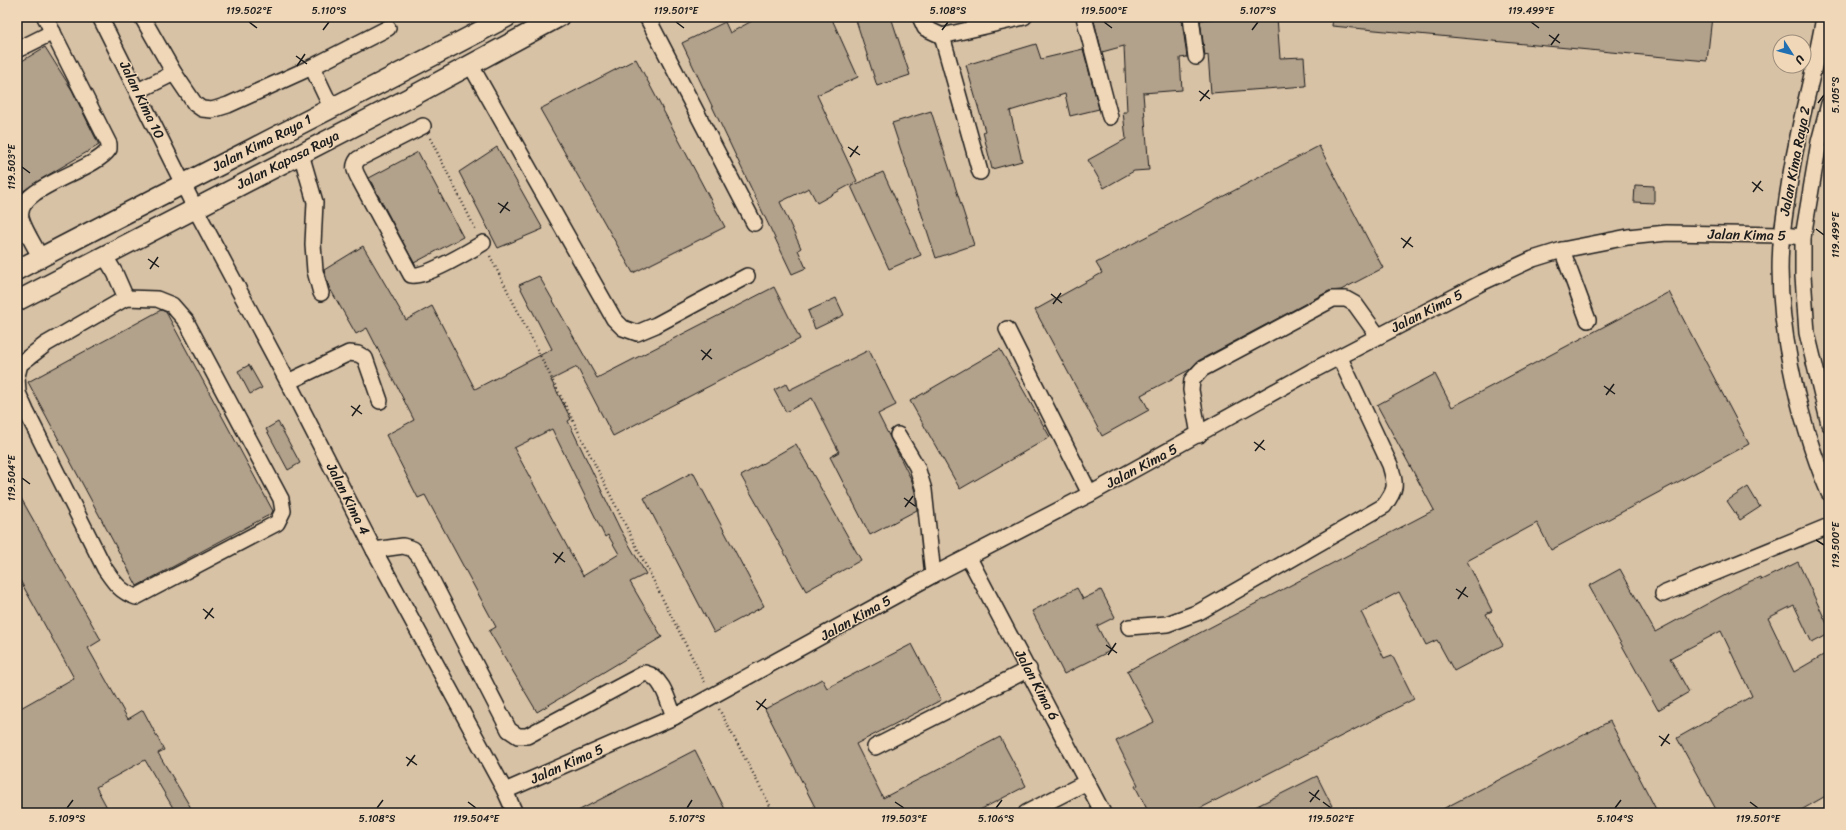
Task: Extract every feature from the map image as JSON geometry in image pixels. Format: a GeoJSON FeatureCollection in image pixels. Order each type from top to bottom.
{"type":"FeatureCollection","features":[{"type":"Feature","properties":{"kind":"main road","name":"Jalan Kima Raya 1"},"geometry":{"type":"LineString","coordinates":[[17,270],[331,107],[394,77],[507,17]]}},
{"type":"Feature","properties":{"kind":"main road","name":"Jalan Kapasa Raya"},"geometry":{"type":"LineString","coordinates":[[17,301],[301,154],[559,17]]}},
{"type":"Feature","properties":{"kind":"street"},"geometry":{"type":"LineString","coordinates":[[40,257],[19,214],[21,207],[26,200],[37,191],[100,159],[109,149],[109,144],[45,17]]}},
{"type":"Feature","properties":{"kind":"street","name":"Jalan Kima 10"},"geometry":{"type":"LineString","coordinates":[[100,17],[183,184]]}},
{"type":"Feature","properties":{"kind":"street"},"geometry":{"type":"LineString","coordinates":[[142,17],[174,73],[195,104],[202,109],[212,110],[228,105],[312,67],[388,28]]}},
{"type":"Feature","properties":{"kind":"street"},"geometry":{"type":"LineString","coordinates":[[648,17],[754,223]]}},
{"type":"Feature","properties":{"kind":"street"},"geometry":{"type":"LineString","coordinates":[[920,17],[925,28],[942,36],[1024,17]]}},
{"type":"Feature","properties":{"kind":"street"},"geometry":{"type":"LineString","coordinates":[[1084,17],[1110,117]]}},
{"type":"Feature","properties":{"kind":"street"},"geometry":{"type":"LineString","coordinates":[[1191,17],[1196,56]]}},
{"type":"Feature","properties":{"kind":"street","name":"Jalan Kima Raya 2"},"geometry":{"type":"LineString","coordinates":[[1824,17],[1824,56],[1796,146],[1782,235],[1780,280],[1788,352],[1804,424],[1819,470],[1829,493]]}},
{"type":"Feature","properties":{"kind":"street"},"geometry":{"type":"LineString","coordinates":[[17,50],[53,32]]}},
{"type":"Feature","properties":{"kind":"street"},"geometry":{"type":"LineString","coordinates":[[942,36],[980,172]]}},
{"type":"Feature","properties":{"kind":"street"},"geometry":{"type":"LineString","coordinates":[[470,64],[614,319],[623,328],[637,333],[656,326],[747,276]]}},
{"type":"Feature","properties":{"kind":"street"},"geometry":{"type":"LineString","coordinates":[[312,67],[331,107]]}},
{"type":"Feature","properties":{"kind":"street"},"geometry":{"type":"LineString","coordinates":[[138,91],[174,73]]}},
{"type":"Feature","properties":{"kind":"street","name":"Jalan Kima Raya 2"},"geometry":{"type":"LineString","coordinates":[[1829,104],[1819,142],[1803,237],[1803,276],[1808,334],[1829,424]]}},
{"type":"Feature","properties":{"kind":"street"},"geometry":{"type":"LineString","coordinates":[[424,126],[358,159],[354,164],[354,169],[362,185],[411,275],[416,276],[428,272],[483,244]]}},
{"type":"Feature","properties":{"kind":"street"},"geometry":{"type":"LineString","coordinates":[[301,154],[315,202],[313,244],[315,271],[321,293]]}},
{"type":"Feature","properties":{"kind":"street","name":"Jalan Kima 4"},"geometry":{"type":"LineString","coordinates":[[183,184],[288,382],[374,550],[505,791],[515,813]]}},
{"type":"Feature","properties":{"kind":"street","name":"Jalan Kima 5"},"geometry":{"type":"LineString","coordinates":[[505,791],[674,717],[933,575],[969,558],[1199,435],[1310,372],[1340,358],[1378,336],[1488,280],[1533,259],[1562,250],[1628,237],[1667,233],[1782,235],[1803,237]]}},
{"type":"Feature","properties":{"kind":"street"},"geometry":{"type":"LineString","coordinates":[[1562,250],[1588,320]]}},
{"type":"Feature","properties":{"kind":"street"},"geometry":{"type":"LineString","coordinates":[[104,255],[115,273],[126,298]]}},
{"type":"Feature","properties":{"kind":"street"},"geometry":{"type":"LineString","coordinates":[[126,298],[156,299],[172,305],[186,321],[281,498],[284,510],[278,523],[136,597],[126,594],[116,585],[105,569],[18,393],[17,376],[20,364],[46,344],[126,298]]}},
{"type":"Feature","properties":{"kind":"street"},"geometry":{"type":"LineString","coordinates":[[1199,435],[1191,390],[1192,380],[1202,369],[1333,299],[1346,299],[1355,304],[1378,336]]}},
{"type":"Feature","properties":{"kind":"street"},"geometry":{"type":"LineString","coordinates":[[1007,329],[1090,494]]}},
{"type":"Feature","properties":{"kind":"street"},"geometry":{"type":"LineString","coordinates":[[288,382],[349,354],[358,354],[365,358],[380,401]]}},
{"type":"Feature","properties":{"kind":"street"},"geometry":{"type":"LineString","coordinates":[[1129,627],[1167,624],[1199,612],[1384,506],[1394,492],[1394,480],[1390,465],[1340,358]]}},
{"type":"Feature","properties":{"kind":"street"},"geometry":{"type":"LineString","coordinates":[[898,435],[916,467],[924,490],[933,575]]}},
{"type":"Feature","properties":{"kind":"street"},"geometry":{"type":"LineString","coordinates":[[1663,594],[1829,526]]}},
{"type":"Feature","properties":{"kind":"street"},"geometry":{"type":"LineString","coordinates":[[374,550],[403,546],[413,549],[421,559],[509,730],[518,736],[527,736],[645,673],[652,674],[659,681],[674,717]]}},
{"type":"Feature","properties":{"kind":"street","name":"Jalan Kima 6"},"geometry":{"type":"LineString","coordinates":[[969,558],[1029,669],[1103,813]]}},
{"type":"Feature","properties":{"kind":"street"},"geometry":{"type":"LineString","coordinates":[[875,747],[1029,669]]}},
{"type":"Feature","properties":{"kind":"street"},"geometry":{"type":"LineString","coordinates":[[1026,813],[1088,782]]}},
{"type":"Feature","properties":{"kind":"path"},"geometry":{"type":"LineString","coordinates":[[424,126],[712,697],[774,813]]}},
{"type":"Feature","properties":{"kind":"shaded area"},"geometry":{"type":"Polygon","coordinates":[[[17,17],[1829,17],[1829,813],[17,813],[17,17]]]}},
{"type":"Feature","properties":{"kind":"building"},"geometry":{"type":"Polygon","coordinates":[[[759,17],[831,17],[858,77],[817,95],[857,181],[817,203],[809,188],[780,202],[801,248],[798,250],[806,268],[792,274],[682,43],[725,22],[730,33],[759,17]]]}},
{"type":"Feature","properties":{"kind":"building"},"geometry":{"type":"Polygon","coordinates":[[[855,17],[891,17],[910,75],[877,86],[855,17]]]}},
{"type":"Feature","properties":{"kind":"building"},"geometry":{"type":"Polygon","coordinates":[[[1093,17],[1180,17],[1182,21],[1187,57],[1180,58],[1182,90],[1143,93],[1149,170],[1134,171],[1104,188],[1088,160],[1126,139],[1123,112],[1127,112],[1124,46],[1102,52],[1093,17]]]}},
{"type":"Feature","properties":{"kind":"building"},"geometry":{"type":"Polygon","coordinates":[[[1234,17],[1277,17],[1280,58],[1304,57],[1306,86],[1211,93],[1208,55],[1205,56],[1200,20],[1234,17]]]}},
{"type":"Feature","properties":{"kind":"building"},"geometry":{"type":"Polygon","coordinates":[[[1333,17],[1712,17],[1707,61],[1332,26],[1333,17]]]}},
{"type":"Feature","properties":{"kind":"building"},"geometry":{"type":"Polygon","coordinates":[[[1036,44],[1041,59],[1083,49],[1099,109],[1070,116],[1065,94],[1010,111],[1022,161],[992,169],[983,132],[985,131],[966,65],[1036,44]]]}},
{"type":"Feature","properties":{"kind":"building"},"geometry":{"type":"Polygon","coordinates":[[[45,47],[72,90],[99,145],[22,192],[17,183],[17,64],[45,47]]]}},
{"type":"Feature","properties":{"kind":"building"},"geometry":{"type":"Polygon","coordinates":[[[636,59],[725,227],[633,273],[540,109],[636,59]]]}},
{"type":"Feature","properties":{"kind":"building"},"geometry":{"type":"Polygon","coordinates":[[[931,111],[974,245],[936,258],[892,123],[931,111]]]}},
{"type":"Feature","properties":{"kind":"building"},"geometry":{"type":"Polygon","coordinates":[[[1319,146],[1383,268],[1341,290],[1329,291],[1198,361],[1189,370],[1141,395],[1149,410],[1102,436],[1035,310],[1102,273],[1096,263],[1319,146]]]}},
{"type":"Feature","properties":{"kind":"building"},"geometry":{"type":"Polygon","coordinates":[[[497,147],[543,229],[498,248],[459,172],[497,147]]]}},
{"type":"Feature","properties":{"kind":"building"},"geometry":{"type":"Polygon","coordinates":[[[418,152],[463,237],[414,263],[369,178],[418,152]]]}},
{"type":"Feature","properties":{"kind":"building"},"geometry":{"type":"Polygon","coordinates":[[[883,172],[921,255],[889,269],[851,186],[883,172]]]}},
{"type":"Feature","properties":{"kind":"building"},"geometry":{"type":"Polygon","coordinates":[[[1635,185],[1654,186],[1654,203],[1634,202],[1635,185]]]}},
{"type":"Feature","properties":{"kind":"building"},"geometry":{"type":"Polygon","coordinates":[[[363,246],[406,320],[432,306],[475,389],[552,349],[519,285],[539,276],[597,378],[774,287],[800,339],[613,436],[577,367],[551,380],[571,419],[568,421],[620,529],[646,574],[630,582],[662,637],[537,712],[489,631],[496,627],[425,495],[418,498],[386,435],[414,420],[367,328],[356,334],[329,287],[324,270],[363,246]],[[552,429],[514,448],[583,576],[619,554],[608,535],[605,537],[552,429]]]}},
{"type":"Feature","properties":{"kind":"building"},"geometry":{"type":"Polygon","coordinates":[[[1669,292],[1749,444],[1551,550],[1537,523],[1467,561],[1492,611],[1486,614],[1503,645],[1454,671],[1437,640],[1426,645],[1399,592],[1361,612],[1384,658],[1392,655],[1414,699],[1191,813],[1149,813],[1135,786],[1138,785],[1116,741],[1154,722],[1127,671],[1434,510],[1377,405],[1435,374],[1452,407],[1669,292]]]}},
{"type":"Feature","properties":{"kind":"building"},"geometry":{"type":"Polygon","coordinates":[[[836,298],[844,315],[815,329],[808,311],[836,298]]]}},
{"type":"Feature","properties":{"kind":"building"},"geometry":{"type":"Polygon","coordinates":[[[161,310],[166,312],[273,511],[271,514],[137,586],[28,382],[161,310]]]}},
{"type":"Feature","properties":{"kind":"building"},"geometry":{"type":"Polygon","coordinates":[[[1000,349],[1050,437],[960,489],[910,401],[1000,349]]]}},
{"type":"Feature","properties":{"kind":"building"},"geometry":{"type":"Polygon","coordinates":[[[869,350],[896,405],[878,414],[912,481],[917,510],[870,535],[830,457],[839,452],[812,398],[786,412],[774,390],[786,384],[789,390],[869,350]]]}},
{"type":"Feature","properties":{"kind":"building"},"geometry":{"type":"Polygon","coordinates":[[[249,365],[262,388],[250,394],[238,371],[249,365]]]}},
{"type":"Feature","properties":{"kind":"building"},"geometry":{"type":"Polygon","coordinates":[[[278,422],[300,463],[288,470],[266,429],[278,422]]]}},
{"type":"Feature","properties":{"kind":"building"},"geometry":{"type":"Polygon","coordinates":[[[796,444],[861,560],[806,591],[741,476],[796,444]]]}},
{"type":"Feature","properties":{"kind":"building"},"geometry":{"type":"Polygon","coordinates":[[[693,472],[764,606],[714,633],[644,498],[693,472]]]}},
{"type":"Feature","properties":{"kind":"building"},"geometry":{"type":"Polygon","coordinates":[[[1748,487],[1760,507],[1740,520],[1727,501],[1748,487]]]}},
{"type":"Feature","properties":{"kind":"building"},"geometry":{"type":"Polygon","coordinates":[[[17,491],[101,640],[88,648],[128,719],[143,710],[164,750],[158,753],[194,813],[176,813],[145,760],[96,787],[110,813],[17,813],[17,710],[74,678],[17,575],[17,491]]]}},
{"type":"Feature","properties":{"kind":"building"},"geometry":{"type":"Polygon","coordinates":[[[1798,562],[1829,628],[1829,634],[1812,643],[1794,605],[1768,618],[1794,672],[1825,654],[1829,661],[1829,794],[1796,813],[1718,813],[1677,738],[1752,696],[1721,631],[1670,658],[1689,692],[1658,710],[1589,586],[1620,569],[1655,632],[1744,584],[1760,577],[1761,580],[1798,562]]]}},
{"type":"Feature","properties":{"kind":"building"},"geometry":{"type":"Polygon","coordinates":[[[1077,588],[1083,599],[1101,590],[1115,617],[1097,626],[1110,651],[1064,674],[1032,611],[1077,588]]]}},
{"type":"Feature","properties":{"kind":"building"},"geometry":{"type":"Polygon","coordinates":[[[912,644],[941,700],[856,744],[883,798],[1000,737],[1026,786],[974,813],[818,813],[765,709],[822,679],[827,688],[912,644]]]}},
{"type":"Feature","properties":{"kind":"building"},"geometry":{"type":"Polygon","coordinates":[[[1610,721],[1658,813],[1435,813],[1512,773],[1610,721]]]}},
{"type":"Feature","properties":{"kind":"building"},"geometry":{"type":"Polygon","coordinates":[[[695,750],[727,813],[574,813],[695,750]]]}},
{"type":"Feature","properties":{"kind":"building"},"geometry":{"type":"Polygon","coordinates":[[[1317,776],[1332,806],[1318,813],[1243,813],[1317,776]]]}}]}
